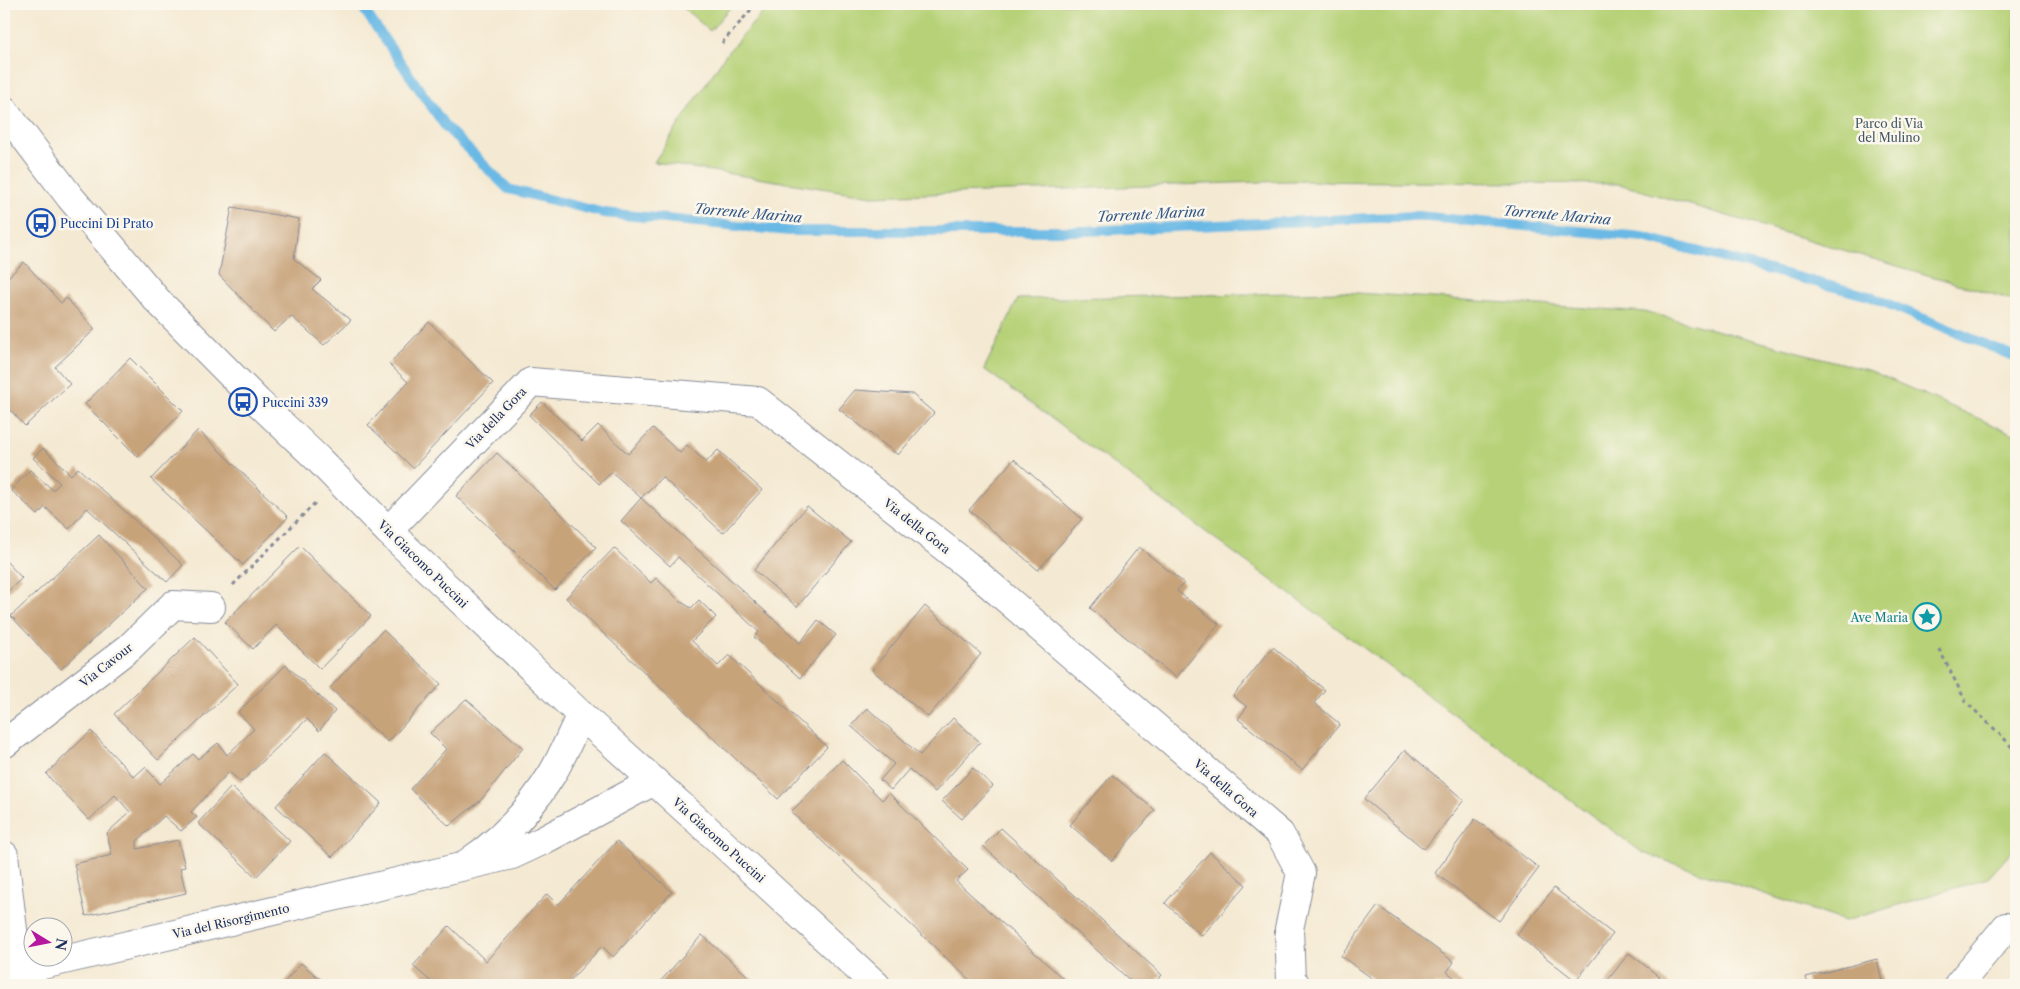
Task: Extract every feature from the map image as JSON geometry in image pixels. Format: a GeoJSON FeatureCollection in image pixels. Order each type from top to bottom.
{"type":"FeatureCollection","features":[{"type":"Feature","properties":{"kind":"street","name":"Via Giacomo Puccini"},"geometry":{"type":"LineString","coordinates":[[4,110],[70,196],[156,299],[388,531],[580,715],[876,985]]}},
{"type":"Feature","properties":{"kind":"street","name":"Via della Gora"},"geometry":{"type":"LineString","coordinates":[[388,531],[531,382],[758,401],[967,565],[1280,834],[1301,873],[1289,929],[1290,980],[1296,985]]}},
{"type":"Feature","properties":{"kind":"street","name":"Via Cavour"},"geometry":{"type":"LineString","coordinates":[[4,744],[130,647],[173,605],[211,607]]}},
{"type":"Feature","properties":{"kind":"street","name":"Via del Risorgimento"},"geometry":{"type":"LineString","coordinates":[[458,869],[488,849],[530,804],[552,774],[580,715]]}},
{"type":"Feature","properties":{"kind":"street","name":"Via del Risorgimento"},"geometry":{"type":"LineString","coordinates":[[11,972],[512,855],[654,781]]}},
{"type":"Feature","properties":{"kind":"street"},"geometry":{"type":"LineString","coordinates":[[4,855],[11,972]]}},
{"type":"Feature","properties":{"kind":"street"},"geometry":{"type":"LineString","coordinates":[[1958,985],[2013,926]]}},
{"type":"Feature","properties":{"kind":"path"},"geometry":{"type":"LineString","coordinates":[[722,43],[756,4]]}},
{"type":"Feature","properties":{"kind":"path"},"geometry":{"type":"LineString","coordinates":[[211,607],[338,480]]}},
{"type":"Feature","properties":{"kind":"path"},"geometry":{"type":"LineString","coordinates":[[1938,649],[1966,702],[2016,752]]}},
{"type":"Feature","properties":{"kind":"green space"},"geometry":{"type":"Polygon","coordinates":[[[679,4],[733,4],[710,31],[679,4]]]}},
{"type":"Feature","properties":{"kind":"green space","name":"Parco di Via del Mulino"},"geometry":{"type":"Polygon","coordinates":[[[770,4],[2016,4],[2016,301],[1619,184],[1288,181],[872,196],[654,162],[726,54],[770,4]]]}},
{"type":"Feature","properties":{"kind":"green space"},"geometry":{"type":"Polygon","coordinates":[[[1341,292],[1647,312],[1871,371],[2016,435],[2016,847],[1988,878],[1845,921],[1643,853],[984,369],[1018,299],[1341,292]]]}},
{"type":"Feature","properties":{"kind":"building"},"geometry":{"type":"Polygon","coordinates":[[[232,207],[299,219],[294,259],[321,280],[312,289],[351,320],[324,345],[291,316],[274,332],[219,275],[232,207]]]}},
{"type":"Feature","properties":{"kind":"building"},"geometry":{"type":"Polygon","coordinates":[[[24,262],[61,303],[66,298],[95,329],[55,367],[70,384],[25,426],[4,403],[4,281],[24,262]]]}},
{"type":"Feature","properties":{"kind":"building"},"geometry":{"type":"Polygon","coordinates":[[[429,322],[493,383],[413,468],[368,425],[408,382],[389,364],[429,322]]]}},
{"type":"Feature","properties":{"kind":"building"},"geometry":{"type":"Polygon","coordinates":[[[130,358],[183,411],[138,457],[85,404],[130,358]]]}},
{"type":"Feature","properties":{"kind":"building"},"geometry":{"type":"Polygon","coordinates":[[[855,390],[912,394],[934,413],[898,455],[839,409],[855,390]]]}},
{"type":"Feature","properties":{"kind":"building"},"geometry":{"type":"Polygon","coordinates":[[[542,402],[582,441],[598,425],[628,454],[653,428],[680,453],[687,445],[706,462],[718,450],[762,490],[723,533],[662,477],[641,498],[612,472],[599,484],[529,415],[542,402]]]}},
{"type":"Feature","properties":{"kind":"building"},"geometry":{"type":"Polygon","coordinates":[[[198,430],[288,517],[243,565],[151,479],[198,430]]]}},
{"type":"Feature","properties":{"kind":"building"},"geometry":{"type":"Polygon","coordinates":[[[43,448],[71,475],[78,468],[183,565],[167,582],[87,508],[69,529],[45,507],[38,515],[11,490],[30,470],[53,490],[60,483],[33,458],[43,448]]]}},
{"type":"Feature","properties":{"kind":"building"},"geometry":{"type":"Polygon","coordinates":[[[497,453],[596,547],[555,590],[456,496],[497,453]]]}},
{"type":"Feature","properties":{"kind":"building"},"geometry":{"type":"Polygon","coordinates":[[[1014,459],[1082,519],[1038,570],[969,510],[1014,459]]]}},
{"type":"Feature","properties":{"kind":"building"},"geometry":{"type":"Polygon","coordinates":[[[641,498],[800,643],[818,620],[836,635],[800,678],[754,637],[759,632],[678,557],[670,566],[621,521],[641,498]]]}},
{"type":"Feature","properties":{"kind":"building"},"geometry":{"type":"Polygon","coordinates":[[[807,506],[851,542],[797,607],[754,570],[807,506]]]}},
{"type":"Feature","properties":{"kind":"building"},"geometry":{"type":"Polygon","coordinates":[[[99,535],[148,588],[61,669],[11,616],[99,535]]]}},
{"type":"Feature","properties":{"kind":"building"},"geometry":{"type":"Polygon","coordinates":[[[300,546],[371,616],[320,669],[276,625],[253,649],[225,622],[300,546]]]}},
{"type":"Feature","properties":{"kind":"building"},"geometry":{"type":"Polygon","coordinates":[[[1139,547],[1184,583],[1177,591],[1219,624],[1176,678],[1090,608],[1139,547]]]}},
{"type":"Feature","properties":{"kind":"building"},"geometry":{"type":"Polygon","coordinates":[[[614,548],[651,583],[656,578],[680,601],[691,608],[699,600],[716,617],[692,641],[718,666],[729,655],[827,747],[778,799],[566,598],[614,548]]]}},
{"type":"Feature","properties":{"kind":"building"},"geometry":{"type":"Polygon","coordinates":[[[4,559],[22,578],[4,595],[4,559]]]}},
{"type":"Feature","properties":{"kind":"building"},"geometry":{"type":"Polygon","coordinates":[[[925,606],[981,654],[928,717],[872,670],[925,606]]]}},
{"type":"Feature","properties":{"kind":"building"},"geometry":{"type":"Polygon","coordinates":[[[383,630],[441,684],[388,742],[330,688],[383,630]]]}},
{"type":"Feature","properties":{"kind":"building"},"geometry":{"type":"Polygon","coordinates":[[[195,637],[238,684],[158,760],[114,714],[195,637]]]}},
{"type":"Feature","properties":{"kind":"building"},"geometry":{"type":"Polygon","coordinates":[[[1273,647],[1325,690],[1314,703],[1340,724],[1302,770],[1238,719],[1247,707],[1233,696],[1273,647]]]}},
{"type":"Feature","properties":{"kind":"building"},"geometry":{"type":"Polygon","coordinates":[[[286,665],[335,711],[319,731],[307,719],[241,782],[229,772],[191,812],[197,817],[181,831],[164,816],[137,841],[137,849],[178,840],[185,867],[180,868],[186,893],[86,916],[74,864],[112,855],[107,833],[130,812],[115,795],[89,820],[46,774],[91,731],[134,777],[145,767],[160,784],[193,754],[198,759],[218,743],[227,755],[254,729],[238,712],[286,665]]]}},
{"type":"Feature","properties":{"kind":"building"},"geometry":{"type":"Polygon","coordinates":[[[466,699],[523,748],[481,800],[449,826],[410,789],[446,749],[430,733],[466,699]]]}},
{"type":"Feature","properties":{"kind":"building"},"geometry":{"type":"Polygon","coordinates":[[[867,708],[920,755],[953,718],[980,742],[935,792],[909,769],[891,790],[880,780],[894,764],[851,726],[867,708]]]}},
{"type":"Feature","properties":{"kind":"building"},"geometry":{"type":"Polygon","coordinates":[[[1405,750],[1464,800],[1424,849],[1364,799],[1405,750]]]}},
{"type":"Feature","properties":{"kind":"building"},"geometry":{"type":"Polygon","coordinates":[[[325,752],[381,803],[332,857],[276,806],[325,752]]]}},
{"type":"Feature","properties":{"kind":"building"},"geometry":{"type":"Polygon","coordinates":[[[842,760],[882,800],[889,793],[968,870],[956,881],[1070,985],[975,985],[791,812],[842,760]]]}},
{"type":"Feature","properties":{"kind":"building"},"geometry":{"type":"Polygon","coordinates":[[[973,768],[993,786],[962,819],[942,801],[973,768]]]}},
{"type":"Feature","properties":{"kind":"building"},"geometry":{"type":"Polygon","coordinates":[[[1112,775],[1155,810],[1112,861],[1070,825],[1112,775]]]}},
{"type":"Feature","properties":{"kind":"building"},"geometry":{"type":"Polygon","coordinates":[[[231,787],[290,841],[256,877],[198,823],[231,787]]]}},
{"type":"Feature","properties":{"kind":"building"},"geometry":{"type":"Polygon","coordinates":[[[1475,819],[1539,868],[1499,921],[1435,873],[1475,819]]]}},
{"type":"Feature","properties":{"kind":"building"},"geometry":{"type":"Polygon","coordinates":[[[1001,828],[1162,975],[1153,985],[1135,985],[983,846],[1001,828]]]}},
{"type":"Feature","properties":{"kind":"building"},"geometry":{"type":"Polygon","coordinates":[[[617,841],[672,892],[613,957],[602,946],[566,985],[435,985],[413,966],[449,926],[486,961],[547,894],[558,905],[617,841]]]}},
{"type":"Feature","properties":{"kind":"building"},"geometry":{"type":"Polygon","coordinates":[[[1210,852],[1246,885],[1202,936],[1165,903],[1210,852]]]}},
{"type":"Feature","properties":{"kind":"building"},"geometry":{"type":"Polygon","coordinates":[[[1554,888],[1613,934],[1576,981],[1517,935],[1554,888]]]}},
{"type":"Feature","properties":{"kind":"building"},"geometry":{"type":"Polygon","coordinates":[[[1378,906],[1454,962],[1447,972],[1464,985],[1368,985],[1373,979],[1341,956],[1378,906]]]}},
{"type":"Feature","properties":{"kind":"building"},"geometry":{"type":"Polygon","coordinates":[[[702,935],[758,985],[657,985],[702,935]]]}},
{"type":"Feature","properties":{"kind":"building"},"geometry":{"type":"Polygon","coordinates":[[[1629,953],[1670,985],[1604,985],[1629,953]]]}},
{"type":"Feature","properties":{"kind":"building"},"geometry":{"type":"Polygon","coordinates":[[[1877,959],[1883,985],[1808,985],[1806,977],[1877,959]]]}},
{"type":"Feature","properties":{"kind":"building"},"geometry":{"type":"Polygon","coordinates":[[[301,963],[327,985],[282,985],[301,963]]]}},
{"type":"Feature","properties":{"kind":"waterway","name":"Torrente Marina"},"geometry":{"type":"LineString","coordinates":[[360,4],[445,126],[508,189],[604,213],[789,231],[1085,231],[1417,216],[1643,237],[1869,296],[2016,357]]}},
{"type":"Feature","properties":{"kind":"place","name":"Puccini Di Prato"},"geometry":{"type":"Point","coordinates":[41,223]}},
{"type":"Feature","properties":{"kind":"place","name":"Puccini 339"},"geometry":{"type":"Point","coordinates":[243,402]}},
{"type":"Feature","properties":{"kind":"place","name":"Ave Maria"},"geometry":{"type":"Point","coordinates":[1927,617]}}]}
